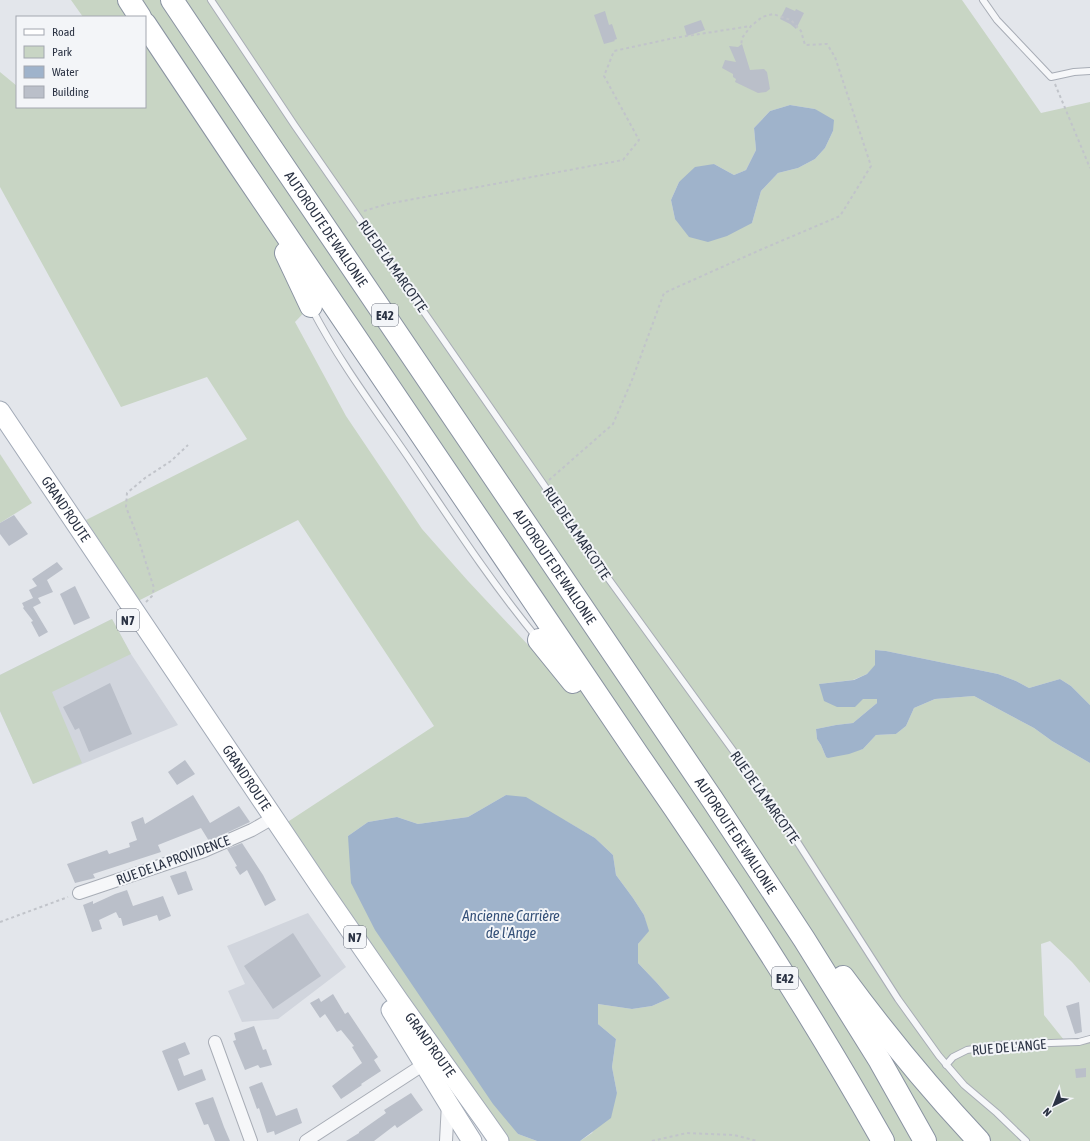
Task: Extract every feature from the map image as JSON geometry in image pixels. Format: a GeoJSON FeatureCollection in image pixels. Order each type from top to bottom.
{"type":"FeatureCollection","features":[{"type":"Feature","properties":{"kind":"highway"},"geometry":{"type":"LineString","coordinates":[[129,0],[139,16]]}},
{"type":"Feature","properties":{"kind":"highway","name":"AUTOROUTE DE WALLONIE"},"geometry":{"type":"LineString","coordinates":[[172,0],[712,799],[804,939],[880,1061],[925,1141]]}},
{"type":"Feature","properties":{"kind":"highway","name":"E42"},"geometry":{"type":"LineString","coordinates":[[146,26],[686,825],[775,961],[848,1080],[883,1141]]}},
{"type":"Feature","properties":{"kind":"highway"},"geometry":{"type":"LineString","coordinates":[[239,165],[283,247],[311,306]]}},
{"type":"Feature","properties":{"kind":"highway"},"geometry":{"type":"LineString","coordinates":[[539,640],[600,714],[638,755]]}},
{"type":"Feature","properties":{"kind":"highway"},"geometry":{"type":"LineString","coordinates":[[804,939],[826,955],[899,1050],[929,1086],[979,1141]]}},
{"type":"Feature","properties":{"kind":"main road","name":"GRAND'ROUTE"},"geometry":{"type":"LineString","coordinates":[[0,411],[133,610],[269,821]]}},
{"type":"Feature","properties":{"kind":"main road","name":"GRAND'ROUTE"},"geometry":{"type":"LineString","coordinates":[[0,430],[269,821],[394,995],[431,1060],[448,1103],[472,1141]]}},
{"type":"Feature","properties":{"kind":"main road","name":"GRAND'ROUTE"},"geometry":{"type":"LineString","coordinates":[[431,1060],[485,1121],[499,1141]]}},
{"type":"Feature","properties":{"kind":"street","name":"RUE DE LA PROVIDENCE"},"geometry":{"type":"LineString","coordinates":[[79,893],[204,851],[269,821]]}},
{"type":"Feature","properties":{"kind":"street"},"geometry":{"type":"LineString","coordinates":[[215,1042],[251,1141]]}},
{"type":"Feature","properties":{"kind":"street","name":"GRAND'ROUTE"},"geometry":{"type":"LineString","coordinates":[[306,1141],[431,1060]]}},
{"type":"Feature","properties":{"kind":"street"},"geometry":{"type":"LineString","coordinates":[[446,1141],[448,1103]]}},
{"type":"Feature","properties":{"kind":"lane","name":"RUE DE LA MARCOTTE"},"geometry":{"type":"LineString","coordinates":[[211,0],[296,126],[544,485],[588,552],[782,818],[898,999],[946,1065]]}},
{"type":"Feature","properties":{"kind":"lane"},"geometry":{"type":"LineString","coordinates":[[983,0],[997,20],[1051,77],[1074,72],[1090,71]]}},
{"type":"Feature","properties":{"kind":"lane"},"geometry":{"type":"LineString","coordinates":[[311,306],[323,330],[355,380],[489,576],[539,640]]}},
{"type":"Feature","properties":{"kind":"lane","name":"RUE DE L'ANGE"},"geometry":{"type":"LineString","coordinates":[[946,1065],[954,1057],[967,1050],[998,1045],[1079,1042],[1090,1039]]}},
{"type":"Feature","properties":{"kind":"lane"},"geometry":{"type":"LineString","coordinates":[[946,1065],[964,1085],[997,1113],[1026,1141]]}},
{"type":"Feature","properties":{"kind":"path"},"geometry":{"type":"LineString","coordinates":[[544,485],[613,424],[632,380],[664,293],[840,216],[871,166],[835,57],[827,44],[805,45],[801,31],[791,20],[773,14],[762,17],[751,26],[742,38],[741,46]]}},
{"type":"Feature","properties":{"kind":"path"},"geometry":{"type":"LineString","coordinates":[[357,213],[387,204],[623,160],[639,140],[604,76],[614,51],[674,38],[751,26]]}},
{"type":"Feature","properties":{"kind":"path"},"geometry":{"type":"LineString","coordinates":[[1051,77],[1090,168]]}},
{"type":"Feature","properties":{"kind":"path"},"geometry":{"type":"LineString","coordinates":[[133,610],[141,606],[152,596],[154,588],[138,535],[126,507],[127,493],[145,478],[171,461],[188,445]]}},
{"type":"Feature","properties":{"kind":"path"},"geometry":{"type":"LineString","coordinates":[[0,922],[79,893]]}},
{"type":"Feature","properties":{"kind":"path"},"geometry":{"type":"LineString","coordinates":[[652,1141],[687,1133],[734,1135],[757,1141]]}},
{"type":"Feature","properties":{"kind":"shaded area"},"geometry":{"type":"Polygon","coordinates":[[[112,619],[131,654],[178,725],[33,784],[0,711],[0,675],[112,619]]]}},
{"type":"Feature","properties":{"kind":"shaded area"},"geometry":{"type":"Polygon","coordinates":[[[308,913],[346,967],[278,1019],[242,1022],[228,991],[245,984],[227,946],[308,913]]]}},
{"type":"Feature","properties":{"kind":"green space"},"geometry":{"type":"Polygon","coordinates":[[[71,0],[962,0],[1041,113],[1090,102],[1090,705],[1071,686],[1060,679],[1029,688],[998,674],[875,650],[875,666],[867,674],[853,680],[819,684],[863,699],[877,698],[877,703],[853,723],[816,729],[817,739],[826,757],[863,749],[876,735],[896,734],[906,726],[914,708],[935,699],[974,696],[1034,728],[1052,741],[1090,763],[1090,983],[1072,962],[1050,941],[1041,944],[1044,1015],[1068,1045],[1090,1043],[1090,1141],[580,1141],[592,1133],[617,1093],[612,1067],[616,1039],[598,1024],[598,1004],[632,1009],[652,1006],[670,998],[638,963],[638,944],[648,931],[644,915],[616,875],[613,855],[595,838],[566,821],[506,795],[468,817],[418,824],[397,817],[368,822],[348,836],[518,1134],[537,1141],[502,1141],[286,823],[434,726],[298,520],[138,601],[86,520],[247,439],[207,377],[121,407],[0,187],[0,72],[16,85],[16,108],[146,108],[146,16],[82,16],[71,0]],[[790,105],[770,111],[754,128],[756,150],[746,170],[734,175],[714,164],[679,182],[671,200],[675,219],[752,223],[761,191],[778,173],[798,168],[815,159],[825,148],[833,131],[815,109],[790,105]],[[316,300],[295,322],[346,416],[422,529],[530,647],[545,636],[316,300]]]}},
{"type":"Feature","properties":{"kind":"green space"},"geometry":{"type":"Polygon","coordinates":[[[0,454],[32,503],[0,523],[0,454]]]}},
{"type":"Feature","properties":{"kind":"green space"},"geometry":{"type":"Polygon","coordinates":[[[112,619],[131,654],[52,692],[82,763],[33,784],[0,711],[0,675],[112,619]]]}},
{"type":"Feature","properties":{"kind":"water"},"geometry":{"type":"Polygon","coordinates":[[[790,105],[815,109],[834,120],[833,131],[825,148],[815,159],[798,168],[778,173],[761,191],[752,223],[727,236],[708,242],[689,237],[675,219],[671,200],[679,182],[695,167],[714,164],[734,175],[746,170],[756,150],[754,128],[770,111],[790,105]]]}},
{"type":"Feature","properties":{"kind":"water"},"geometry":{"type":"Polygon","coordinates":[[[875,650],[998,674],[1029,688],[1060,679],[1071,686],[1090,705],[1090,763],[1052,741],[1034,728],[974,696],[935,699],[914,708],[906,726],[896,734],[876,735],[863,749],[849,754],[828,758],[826,757],[817,739],[816,729],[853,723],[877,703],[877,699],[863,699],[855,707],[837,707],[824,701],[819,684],[854,680],[867,674],[875,665],[875,650]]]}},
{"type":"Feature","properties":{"kind":"water","name":"Ancienne Carrière de l'Ange"},"geometry":{"type":"Polygon","coordinates":[[[506,795],[526,797],[595,838],[613,855],[616,875],[644,915],[649,931],[638,944],[638,963],[670,998],[652,1006],[632,1009],[598,1004],[598,1024],[616,1039],[612,1067],[617,1093],[611,1118],[580,1141],[537,1141],[518,1134],[493,1104],[375,930],[351,883],[348,836],[368,822],[397,817],[418,824],[468,817],[506,795]]]}},
{"type":"Feature","properties":{"kind":"building"},"geometry":{"type":"Polygon","coordinates":[[[786,7],[795,11],[796,9],[804,13],[796,29],[780,19],[786,7]]]}},
{"type":"Feature","properties":{"kind":"building"},"geometry":{"type":"Polygon","coordinates":[[[605,11],[609,25],[612,24],[617,39],[604,44],[594,15],[605,11]]]}},
{"type":"Feature","properties":{"kind":"building"},"geometry":{"type":"Polygon","coordinates":[[[701,20],[705,30],[687,36],[684,26],[701,20]]]}},
{"type":"Feature","properties":{"kind":"building"},"geometry":{"type":"Polygon","coordinates":[[[742,44],[750,70],[764,69],[767,72],[770,89],[766,92],[758,93],[735,82],[736,79],[733,77],[733,74],[722,68],[725,60],[736,62],[729,46],[738,47],[742,44]]]}},
{"type":"Feature","properties":{"kind":"building"},"geometry":{"type":"Polygon","coordinates":[[[14,515],[28,534],[9,546],[0,534],[0,523],[14,515]]]}},
{"type":"Feature","properties":{"kind":"building"},"geometry":{"type":"Polygon","coordinates":[[[57,562],[63,569],[47,580],[53,592],[38,598],[41,603],[33,607],[48,632],[39,637],[31,622],[33,621],[23,608],[22,603],[33,598],[29,590],[37,586],[32,579],[57,562]]]}},
{"type":"Feature","properties":{"kind":"building"},"geometry":{"type":"Polygon","coordinates":[[[75,586],[90,618],[74,625],[60,594],[75,586]]]}},
{"type":"Feature","properties":{"kind":"building"},"geometry":{"type":"Polygon","coordinates":[[[110,683],[132,734],[89,752],[79,728],[75,730],[63,707],[110,683]]]}},
{"type":"Feature","properties":{"kind":"building"},"geometry":{"type":"Polygon","coordinates":[[[185,760],[195,774],[177,785],[168,772],[185,760]]]}},
{"type":"Feature","properties":{"kind":"building"},"geometry":{"type":"Polygon","coordinates":[[[193,795],[210,823],[239,806],[250,822],[209,841],[201,828],[158,845],[161,852],[93,874],[95,878],[75,883],[67,864],[107,850],[109,854],[130,847],[129,843],[137,840],[131,822],[143,817],[145,824],[193,795]]]}},
{"type":"Feature","properties":{"kind":"building"},"geometry":{"type":"Polygon","coordinates":[[[242,843],[263,875],[276,900],[265,906],[247,870],[240,875],[235,867],[237,866],[227,849],[242,843]]]}},
{"type":"Feature","properties":{"kind":"building"},"geometry":{"type":"Polygon","coordinates":[[[186,871],[193,890],[178,895],[170,876],[186,871]]]}},
{"type":"Feature","properties":{"kind":"building"},"geometry":{"type":"Polygon","coordinates":[[[127,890],[133,906],[163,896],[171,916],[159,921],[157,915],[123,926],[121,918],[119,918],[116,912],[99,920],[102,929],[92,932],[83,905],[93,901],[93,904],[127,890]]]}},
{"type":"Feature","properties":{"kind":"building"},"geometry":{"type":"Polygon","coordinates":[[[293,933],[321,976],[273,1009],[244,966],[293,933]]]}},
{"type":"Feature","properties":{"kind":"building"},"geometry":{"type":"Polygon","coordinates":[[[333,994],[345,1014],[348,1012],[378,1057],[374,1060],[381,1071],[341,1099],[332,1086],[362,1063],[352,1047],[354,1046],[341,1030],[337,1032],[325,1014],[320,1018],[310,1003],[319,998],[321,1002],[333,994]]]}},
{"type":"Feature","properties":{"kind":"building"},"geometry":{"type":"Polygon","coordinates":[[[1079,1002],[1082,1032],[1075,1034],[1066,1006],[1079,1002]]]}},
{"type":"Feature","properties":{"kind":"building"},"geometry":{"type":"Polygon","coordinates":[[[254,1026],[263,1050],[266,1049],[272,1065],[260,1068],[258,1065],[245,1070],[233,1041],[236,1040],[234,1033],[254,1026]]]}},
{"type":"Feature","properties":{"kind":"building"},"geometry":{"type":"Polygon","coordinates":[[[185,1042],[190,1054],[178,1059],[184,1076],[202,1069],[206,1080],[178,1091],[162,1051],[185,1042]]]}},
{"type":"Feature","properties":{"kind":"building"},"geometry":{"type":"Polygon","coordinates":[[[1086,1068],[1086,1077],[1076,1078],[1075,1069],[1086,1068]]]}},
{"type":"Feature","properties":{"kind":"building"},"geometry":{"type":"Polygon","coordinates":[[[262,1082],[276,1116],[297,1108],[302,1123],[275,1135],[274,1131],[267,1133],[259,1108],[257,1109],[249,1087],[262,1082]]]}},
{"type":"Feature","properties":{"kind":"building"},"geometry":{"type":"Polygon","coordinates":[[[411,1093],[423,1110],[397,1128],[395,1125],[374,1141],[346,1141],[386,1113],[384,1110],[411,1093]]]}},
{"type":"Feature","properties":{"kind":"building"},"geometry":{"type":"Polygon","coordinates":[[[213,1097],[230,1141],[215,1141],[208,1124],[204,1125],[195,1103],[213,1097]]]}}]}
